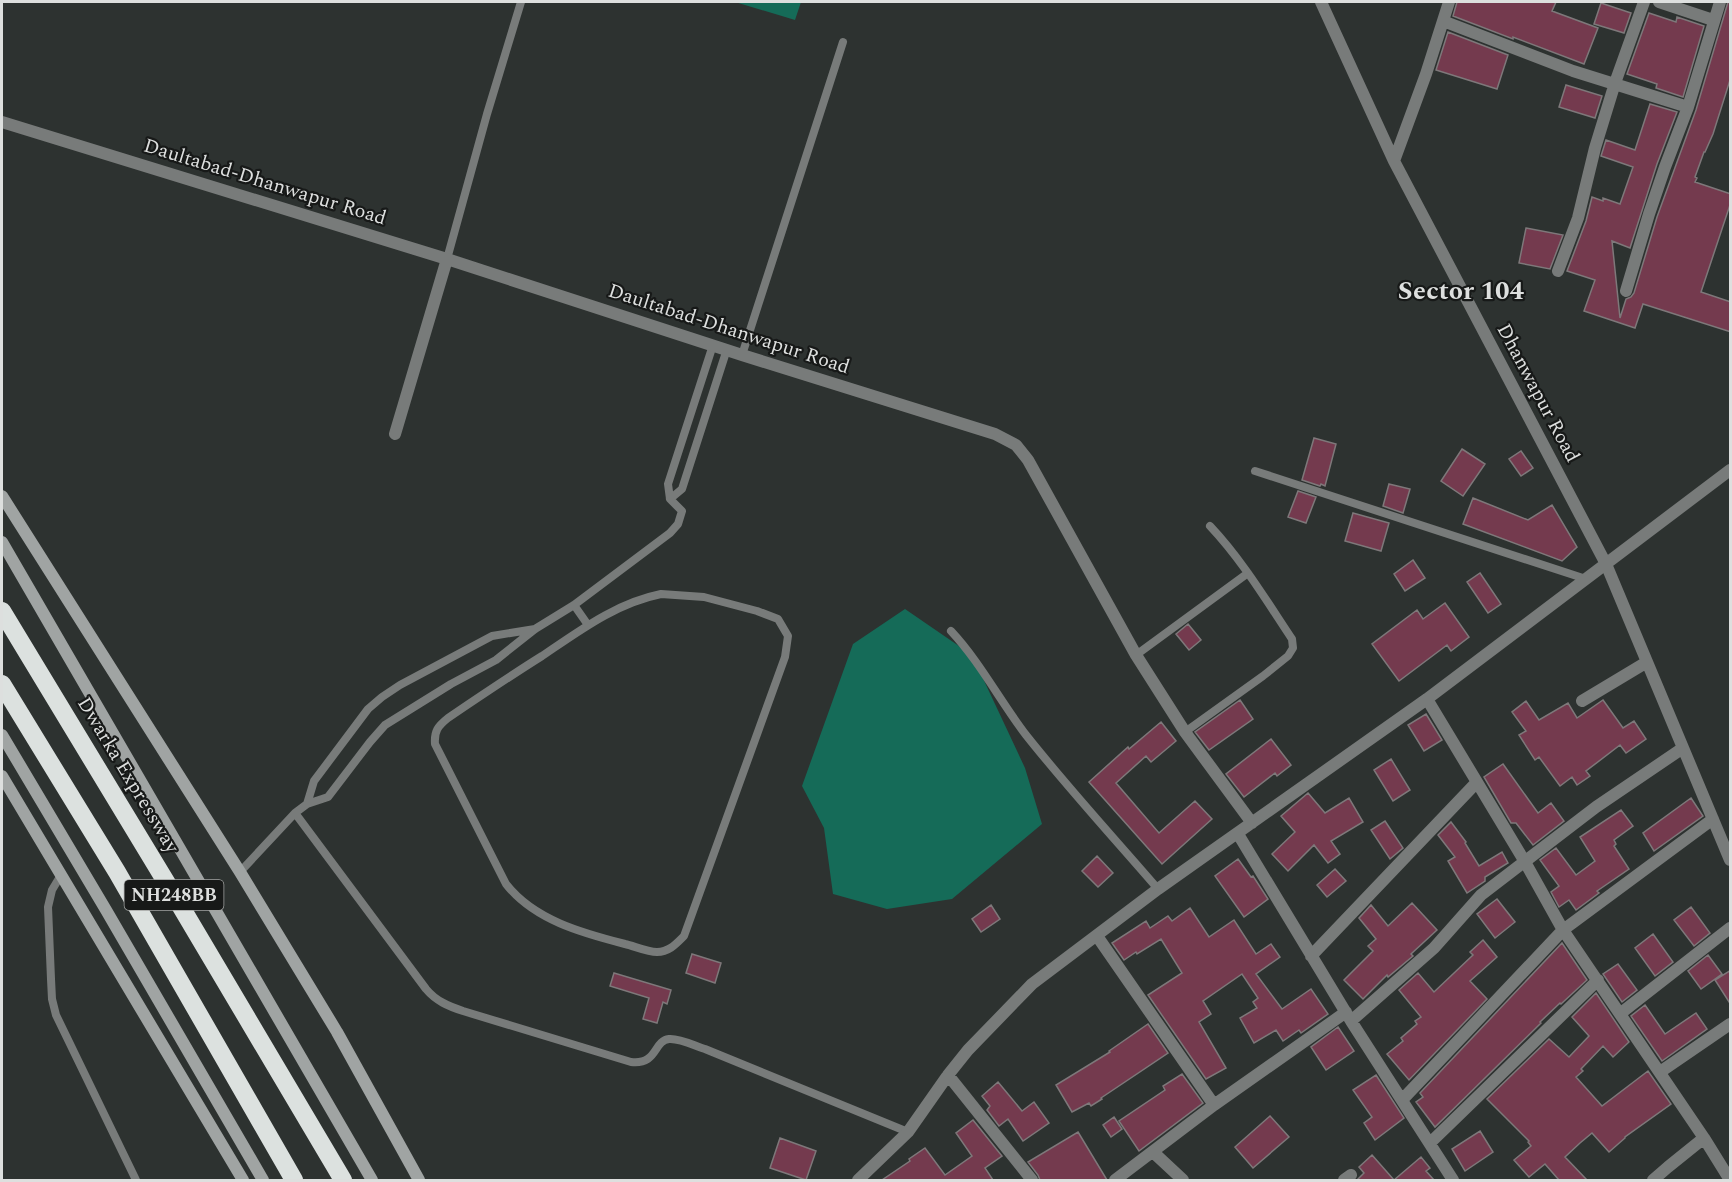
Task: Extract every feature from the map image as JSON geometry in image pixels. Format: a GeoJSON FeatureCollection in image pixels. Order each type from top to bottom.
{"type":"FeatureCollection","features":[{"type":"Feature","properties":{"kind":"highway","name":"Dwarka Expressway"},"geometry":{"type":"LineString","coordinates":[[2,611],[343,1180]]}},
{"type":"Feature","properties":{"kind":"highway","name":"NH248BB"},"geometry":{"type":"LineString","coordinates":[[2,684],[117,872],[294,1180]]}},
{"type":"Feature","properties":{"kind":"street","name":"Dhanwapur Road"},"geometry":{"type":"LineString","coordinates":[[1321,2],[1394,161],[1606,564],[1731,860]]}},
{"type":"Feature","properties":{"kind":"street"},"geometry":{"type":"LineString","coordinates":[[1394,161],[1426,74],[1449,2]]}},
{"type":"Feature","properties":{"kind":"street"},"geometry":{"type":"LineString","coordinates":[[1558,272],[1578,218],[1595,148],[1615,83],[1644,2]]}},
{"type":"Feature","properties":{"kind":"street"},"geometry":{"type":"LineString","coordinates":[[1659,2],[1713,20]]}},
{"type":"Feature","properties":{"kind":"street"},"geometry":{"type":"LineString","coordinates":[[1626,291],[1661,176],[1688,107],[1720,2]]}},
{"type":"Feature","properties":{"kind":"street"},"geometry":{"type":"LineString","coordinates":[[1443,21],[1573,71],[1688,107]]}},
{"type":"Feature","properties":{"kind":"street","name":"Daultabad-Dhanwapur Road"},"geometry":{"type":"LineString","coordinates":[[2,122],[447,259],[995,434],[1016,445],[1028,460],[1136,655],[1185,732],[1252,823]]}},
{"type":"Feature","properties":{"kind":"street"},"geometry":{"type":"LineString","coordinates":[[394,434],[447,259]]}},
{"type":"Feature","properties":{"kind":"street"},"geometry":{"type":"LineString","coordinates":[[858,1180],[908,1132],[968,1050],[1032,984],[1158,889],[1427,699],[1731,470]]}},
{"type":"Feature","properties":{"kind":"street"},"geometry":{"type":"LineString","coordinates":[[2,496],[240,872],[337,1032],[419,1180]]}},
{"type":"Feature","properties":{"kind":"street"},"geometry":{"type":"LineString","coordinates":[[2,542],[372,1180]]}},
{"type":"Feature","properties":{"kind":"street"},"geometry":{"type":"LineString","coordinates":[[1582,701],[1647,662]]}},
{"type":"Feature","properties":{"kind":"street"},"geometry":{"type":"LineString","coordinates":[[1427,699],[1563,930],[1621,1013],[1730,1180]]}},
{"type":"Feature","properties":{"kind":"street"},"geometry":{"type":"LineString","coordinates":[[2,735],[263,1180]]}},
{"type":"Feature","properties":{"kind":"street"},"geometry":{"type":"LineString","coordinates":[[1115,1180],[1214,1105],[1348,1017],[1430,952],[1482,895],[1596,807],[1683,748]]}},
{"type":"Feature","properties":{"kind":"street"},"geometry":{"type":"LineString","coordinates":[[2,776],[243,1180]]}},
{"type":"Feature","properties":{"kind":"street"},"geometry":{"type":"LineString","coordinates":[[1311,956],[1477,782]]}},
{"type":"Feature","properties":{"kind":"street"},"geometry":{"type":"LineString","coordinates":[[1402,1100],[1563,930],[1713,819]]}},
{"type":"Feature","properties":{"kind":"street"},"geometry":{"type":"LineString","coordinates":[[1238,834],[1348,1017],[1453,1180]]}},
{"type":"Feature","properties":{"kind":"street"},"geometry":{"type":"LineString","coordinates":[[1621,1013],[1731,928]]}},
{"type":"Feature","properties":{"kind":"street"},"geometry":{"type":"LineString","coordinates":[[1097,936],[1214,1105]]}},
{"type":"Feature","properties":{"kind":"street"},"geometry":{"type":"LineString","coordinates":[[1430,1143],[1598,980]]}},
{"type":"Feature","properties":{"kind":"street"},"geometry":{"type":"LineString","coordinates":[[1660,1072],[1731,1024]]}},
{"type":"Feature","properties":{"kind":"street"},"geometry":{"type":"LineString","coordinates":[[948,1075],[1032,1180]]}},
{"type":"Feature","properties":{"kind":"street"},"geometry":{"type":"LineString","coordinates":[[1653,1180],[1704,1138]]}},
{"type":"Feature","properties":{"kind":"street"},"geometry":{"type":"LineString","coordinates":[[1153,1152],[1183,1180]]}},
{"type":"Feature","properties":{"kind":"lane"},"geometry":{"type":"LineString","coordinates":[[447,259],[521,2]]}},
{"type":"Feature","properties":{"kind":"lane"},"geometry":{"type":"LineString","coordinates":[[742,355],[843,42]]}},
{"type":"Feature","properties":{"kind":"lane"},"geometry":{"type":"LineString","coordinates":[[240,872],[295,813],[307,804],[328,798],[385,725],[451,684],[496,660],[535,629],[574,605],[678,524],[682,511],[670,499],[668,484],[714,345]]}},
{"type":"Feature","properties":{"kind":"lane"},"geometry":{"type":"LineString","coordinates":[[670,499],[682,489],[727,349]]}},
{"type":"Feature","properties":{"kind":"lane"},"geometry":{"type":"LineString","coordinates":[[1255,471],[1586,579]]}},
{"type":"Feature","properties":{"kind":"lane"},"geometry":{"type":"LineString","coordinates":[[1185,732],[1263,676],[1288,656],[1293,648],[1292,639],[1248,573],[1210,526]]}},
{"type":"Feature","properties":{"kind":"lane"},"geometry":{"type":"LineString","coordinates":[[1136,655],[1248,573]]}},
{"type":"Feature","properties":{"kind":"lane"},"geometry":{"type":"LineString","coordinates":[[661,594],[704,597],[757,610],[777,619],[788,636],[785,657],[684,936],[672,948],[656,952],[594,936],[564,925],[516,897],[506,884],[435,744],[434,735],[438,726],[588,625],[624,605],[644,597],[661,594]]}},
{"type":"Feature","properties":{"kind":"lane"},"geometry":{"type":"LineString","coordinates":[[574,605],[588,625]]}},
{"type":"Feature","properties":{"kind":"lane"},"geometry":{"type":"LineString","coordinates":[[307,804],[314,781],[368,709],[382,697],[492,636],[535,629]]}},
{"type":"Feature","properties":{"kind":"lane"},"geometry":{"type":"LineString","coordinates":[[951,631],[978,663],[1026,735],[1158,889]]}},
{"type":"Feature","properties":{"kind":"lane"},"geometry":{"type":"LineString","coordinates":[[295,813],[426,989],[434,998],[443,1003],[631,1062],[641,1063],[648,1060],[664,1041],[671,1038],[679,1040],[908,1132]]}},
{"type":"Feature","properties":{"kind":"lane"},"geometry":{"type":"LineString","coordinates":[[61,875],[52,890],[48,907],[52,999],[56,1015],[136,1180]]}},
{"type":"Feature","properties":{"kind":"shaded area"},"geometry":{"type":"Polygon","coordinates":[[[735,2],[801,2],[795,20],[735,2]]]}},
{"type":"Feature","properties":{"kind":"shaded area"},"geometry":{"type":"Polygon","coordinates":[[[905,609],[972,655],[1025,768],[1042,824],[952,899],[887,909],[833,894],[824,828],[802,786],[853,644],[905,609]]]}},
{"type":"Feature","properties":{"kind":"building"},"geometry":{"type":"Polygon","coordinates":[[[1457,2],[1556,2],[1552,11],[1598,28],[1584,64],[1453,16],[1457,2]]]}},
{"type":"Feature","properties":{"kind":"building"},"geometry":{"type":"Polygon","coordinates":[[[1728,2],[1731,2],[1731,77],[1695,182],[1731,194],[1731,202],[1701,292],[1731,302],[1731,332],[1643,304],[1635,328],[1584,311],[1595,280],[1567,271],[1586,221],[1592,197],[1620,204],[1633,167],[1601,156],[1606,140],[1635,150],[1650,104],[1677,112],[1657,164],[1630,248],[1612,241],[1620,318],[1626,299],[1634,293],[1657,217],[1696,110],[1728,2]]]}},
{"type":"Feature","properties":{"kind":"building"},"geometry":{"type":"Polygon","coordinates":[[[1601,3],[1631,13],[1624,33],[1594,24],[1601,3]]]}},
{"type":"Feature","properties":{"kind":"building"},"geometry":{"type":"Polygon","coordinates":[[[1649,13],[1676,22],[1677,17],[1704,26],[1683,97],[1656,88],[1657,84],[1627,74],[1649,13]]]}},
{"type":"Feature","properties":{"kind":"building"},"geometry":{"type":"Polygon","coordinates":[[[1448,32],[1508,55],[1497,89],[1436,70],[1448,32]]]}},
{"type":"Feature","properties":{"kind":"building"},"geometry":{"type":"Polygon","coordinates":[[[1566,85],[1602,96],[1595,118],[1559,107],[1566,85]]]}},
{"type":"Feature","properties":{"kind":"building"},"geometry":{"type":"Polygon","coordinates":[[[1526,228],[1563,235],[1550,269],[1519,263],[1526,228]]]}},
{"type":"Feature","properties":{"kind":"building"},"geometry":{"type":"Polygon","coordinates":[[[1314,438],[1336,444],[1325,486],[1302,480],[1314,438]]]}},
{"type":"Feature","properties":{"kind":"building"},"geometry":{"type":"Polygon","coordinates":[[[1462,449],[1485,464],[1463,496],[1441,481],[1462,449]]]}},
{"type":"Feature","properties":{"kind":"building"},"geometry":{"type":"Polygon","coordinates":[[[1521,451],[1533,468],[1521,476],[1509,459],[1521,451]]]}},
{"type":"Feature","properties":{"kind":"building"},"geometry":{"type":"Polygon","coordinates":[[[1389,484],[1410,489],[1403,513],[1383,506],[1389,484]]]}},
{"type":"Feature","properties":{"kind":"building"},"geometry":{"type":"Polygon","coordinates":[[[1298,491],[1316,497],[1306,523],[1288,517],[1298,491]]]}},
{"type":"Feature","properties":{"kind":"building"},"geometry":{"type":"Polygon","coordinates":[[[1473,498],[1528,520],[1552,505],[1577,547],[1562,561],[1463,524],[1473,498]]]}},
{"type":"Feature","properties":{"kind":"building"},"geometry":{"type":"Polygon","coordinates":[[[1353,513],[1389,523],[1381,551],[1345,541],[1353,513]]]}},
{"type":"Feature","properties":{"kind":"building"},"geometry":{"type":"Polygon","coordinates":[[[1413,560],[1425,578],[1405,591],[1394,574],[1413,560]]]}},
{"type":"Feature","properties":{"kind":"building"},"geometry":{"type":"Polygon","coordinates":[[[1480,573],[1501,604],[1488,613],[1467,582],[1480,573]]]}},
{"type":"Feature","properties":{"kind":"building"},"geometry":{"type":"Polygon","coordinates":[[[1445,603],[1469,637],[1451,651],[1447,645],[1399,681],[1372,644],[1417,610],[1423,619],[1445,603]]]}},
{"type":"Feature","properties":{"kind":"building"},"geometry":{"type":"Polygon","coordinates":[[[1188,624],[1201,640],[1189,650],[1176,634],[1188,624]]]}},
{"type":"Feature","properties":{"kind":"building"},"geometry":{"type":"Polygon","coordinates":[[[1240,700],[1253,719],[1209,750],[1195,732],[1240,700]]]}},
{"type":"Feature","properties":{"kind":"building"},"geometry":{"type":"Polygon","coordinates":[[[1603,700],[1623,728],[1634,721],[1646,739],[1626,753],[1620,745],[1586,771],[1590,776],[1577,785],[1572,777],[1560,786],[1539,757],[1535,760],[1519,735],[1526,731],[1512,712],[1526,701],[1539,720],[1568,703],[1577,718],[1603,700]]]}},
{"type":"Feature","properties":{"kind":"building"},"geometry":{"type":"Polygon","coordinates":[[[1426,714],[1442,740],[1424,751],[1408,725],[1426,714]]]}},
{"type":"Feature","properties":{"kind":"building"},"geometry":{"type":"Polygon","coordinates":[[[1161,722],[1176,741],[1151,762],[1146,756],[1116,783],[1159,833],[1195,801],[1212,819],[1162,864],[1089,782],[1128,747],[1129,749],[1161,722]]]}},
{"type":"Feature","properties":{"kind":"building"},"geometry":{"type":"Polygon","coordinates":[[[1271,739],[1291,765],[1277,776],[1275,773],[1244,797],[1226,774],[1271,739]]]}},
{"type":"Feature","properties":{"kind":"building"},"geometry":{"type":"Polygon","coordinates":[[[1391,759],[1410,790],[1393,801],[1374,770],[1391,759]]]}},
{"type":"Feature","properties":{"kind":"building"},"geometry":{"type":"Polygon","coordinates":[[[1503,764],[1538,813],[1551,803],[1564,821],[1533,845],[1516,823],[1511,823],[1484,777],[1503,764]]]}},
{"type":"Feature","properties":{"kind":"building"},"geometry":{"type":"Polygon","coordinates":[[[1308,793],[1325,813],[1349,798],[1363,822],[1331,841],[1340,854],[1328,863],[1314,845],[1288,871],[1272,854],[1295,832],[1281,816],[1308,793]]]}},
{"type":"Feature","properties":{"kind":"building"},"geometry":{"type":"Polygon","coordinates":[[[1691,798],[1703,816],[1654,851],[1643,833],[1691,798]]]}},
{"type":"Feature","properties":{"kind":"building"},"geometry":{"type":"Polygon","coordinates":[[[1621,810],[1633,826],[1614,840],[1616,844],[1614,846],[1629,869],[1597,891],[1599,893],[1576,910],[1569,900],[1559,907],[1551,892],[1559,886],[1540,860],[1556,848],[1576,875],[1595,861],[1580,837],[1621,810]]]}},
{"type":"Feature","properties":{"kind":"building"},"geometry":{"type":"Polygon","coordinates":[[[1385,821],[1403,848],[1390,859],[1371,830],[1385,821]]]}},
{"type":"Feature","properties":{"kind":"building"},"geometry":{"type":"Polygon","coordinates":[[[1451,822],[1466,842],[1479,866],[1502,852],[1508,863],[1485,877],[1485,881],[1467,893],[1448,861],[1455,857],[1438,835],[1451,822]]]}},
{"type":"Feature","properties":{"kind":"building"},"geometry":{"type":"Polygon","coordinates":[[[1097,856],[1113,873],[1098,887],[1082,871],[1097,856]]]}},
{"type":"Feature","properties":{"kind":"building"},"geometry":{"type":"Polygon","coordinates":[[[1238,859],[1268,899],[1244,917],[1215,876],[1238,859]]]}},
{"type":"Feature","properties":{"kind":"building"},"geometry":{"type":"Polygon","coordinates":[[[1335,869],[1346,881],[1327,897],[1317,885],[1335,869]]]}},
{"type":"Feature","properties":{"kind":"building"},"geometry":{"type":"Polygon","coordinates":[[[1497,899],[1515,922],[1495,938],[1477,914],[1497,899]]]}},
{"type":"Feature","properties":{"kind":"building"},"geometry":{"type":"Polygon","coordinates":[[[1412,903],[1437,930],[1411,954],[1413,956],[1388,977],[1387,975],[1363,999],[1344,980],[1373,951],[1368,946],[1376,939],[1359,918],[1371,905],[1388,926],[1412,903]]]}},
{"type":"Feature","properties":{"kind":"building"},"geometry":{"type":"Polygon","coordinates":[[[991,905],[1000,919],[981,932],[972,919],[991,905]]]}},
{"type":"Feature","properties":{"kind":"building"},"geometry":{"type":"Polygon","coordinates":[[[1691,907],[1710,933],[1694,946],[1674,920],[1691,907]]]}},
{"type":"Feature","properties":{"kind":"building"},"geometry":{"type":"Polygon","coordinates":[[[1190,908],[1209,937],[1234,920],[1256,954],[1271,944],[1280,957],[1256,974],[1282,1009],[1311,989],[1328,1014],[1301,1033],[1299,1030],[1283,1041],[1276,1030],[1254,1043],[1240,1018],[1257,1008],[1253,1002],[1258,998],[1242,974],[1203,1001],[1211,1014],[1199,1022],[1226,1068],[1206,1079],[1148,995],[1182,973],[1161,939],[1124,960],[1112,943],[1146,921],[1150,928],[1168,916],[1172,921],[1190,908]]]}},
{"type":"Feature","properties":{"kind":"building"},"geometry":{"type":"Polygon","coordinates":[[[1653,934],[1673,962],[1655,976],[1635,948],[1653,934]]]}},
{"type":"Feature","properties":{"kind":"building"},"geometry":{"type":"Polygon","coordinates":[[[1483,940],[1497,957],[1470,981],[1487,999],[1409,1080],[1387,1054],[1403,1041],[1401,1038],[1417,1024],[1415,1021],[1421,1017],[1399,990],[1418,973],[1434,992],[1473,955],[1470,952],[1483,940]]]}},
{"type":"Feature","properties":{"kind":"building"},"geometry":{"type":"Polygon","coordinates":[[[1562,943],[1587,980],[1540,1022],[1435,1127],[1416,1102],[1423,1097],[1420,1093],[1562,943]]]}},
{"type":"Feature","properties":{"kind":"building"},"geometry":{"type":"Polygon","coordinates":[[[692,954],[721,963],[715,983],[686,973],[692,954]]]}},
{"type":"Feature","properties":{"kind":"building"},"geometry":{"type":"Polygon","coordinates":[[[1708,955],[1722,974],[1701,989],[1688,971],[1708,955]]]}},
{"type":"Feature","properties":{"kind":"building"},"geometry":{"type":"Polygon","coordinates":[[[1618,964],[1637,990],[1622,1002],[1603,974],[1618,964]]]}},
{"type":"Feature","properties":{"kind":"building"},"geometry":{"type":"Polygon","coordinates":[[[1731,970],[1731,1005],[1715,980],[1731,970]]]}},
{"type":"Feature","properties":{"kind":"building"},"geometry":{"type":"Polygon","coordinates":[[[614,973],[671,990],[667,1004],[663,1002],[657,1023],[643,1019],[649,998],[610,986],[614,973]]]}},
{"type":"Feature","properties":{"kind":"building"},"geometry":{"type":"Polygon","coordinates":[[[1596,993],[1629,1042],[1613,1057],[1603,1046],[1576,1077],[1602,1106],[1648,1071],[1671,1104],[1625,1137],[1609,1152],[1592,1133],[1580,1143],[1565,1157],[1587,1180],[1559,1180],[1545,1164],[1529,1177],[1514,1160],[1531,1146],[1529,1141],[1487,1099],[1549,1039],[1569,1057],[1589,1036],[1572,1017],[1596,993]]]}},
{"type":"Feature","properties":{"kind":"building"},"geometry":{"type":"Polygon","coordinates":[[[1645,1005],[1665,1034],[1696,1013],[1707,1029],[1662,1061],[1631,1016],[1645,1005]]]}},
{"type":"Feature","properties":{"kind":"building"},"geometry":{"type":"Polygon","coordinates":[[[1148,1024],[1168,1053],[1091,1106],[1089,1103],[1072,1112],[1056,1085],[1110,1052],[1148,1024]]]}},
{"type":"Feature","properties":{"kind":"building"},"geometry":{"type":"Polygon","coordinates":[[[1338,1027],[1354,1051],[1326,1070],[1311,1047],[1338,1027]]]}},
{"type":"Feature","properties":{"kind":"building"},"geometry":{"type":"Polygon","coordinates":[[[1182,1074],[1203,1103],[1139,1151],[1119,1121],[1165,1090],[1163,1086],[1182,1074]]]}},
{"type":"Feature","properties":{"kind":"building"},"geometry":{"type":"Polygon","coordinates":[[[1376,1075],[1404,1118],[1375,1140],[1364,1123],[1372,1117],[1353,1090],[1376,1075]]]}},
{"type":"Feature","properties":{"kind":"building"},"geometry":{"type":"Polygon","coordinates":[[[998,1082],[1022,1111],[1034,1102],[1049,1123],[1023,1141],[1008,1119],[999,1126],[987,1110],[990,1106],[982,1096],[998,1082]]]}},
{"type":"Feature","properties":{"kind":"building"},"geometry":{"type":"Polygon","coordinates":[[[1270,1116],[1289,1137],[1253,1168],[1235,1147],[1270,1116]]]}},
{"type":"Feature","properties":{"kind":"building"},"geometry":{"type":"Polygon","coordinates":[[[1114,1117],[1122,1129],[1111,1137],[1103,1125],[1114,1117]]]}},
{"type":"Feature","properties":{"kind":"building"},"geometry":{"type":"Polygon","coordinates":[[[973,1120],[1002,1156],[985,1168],[993,1180],[882,1180],[925,1148],[945,1175],[972,1156],[956,1133],[973,1120]]]}},
{"type":"Feature","properties":{"kind":"building"},"geometry":{"type":"Polygon","coordinates":[[[1480,1131],[1493,1152],[1465,1171],[1452,1149],[1480,1131]]]}},
{"type":"Feature","properties":{"kind":"building"},"geometry":{"type":"Polygon","coordinates":[[[1078,1132],[1107,1180],[1040,1180],[1028,1162],[1078,1132]]]}},
{"type":"Feature","properties":{"kind":"building"},"geometry":{"type":"Polygon","coordinates":[[[780,1138],[816,1151],[806,1180],[770,1168],[780,1138]]]}},
{"type":"Feature","properties":{"kind":"building"},"geometry":{"type":"Polygon","coordinates":[[[1372,1155],[1394,1180],[1357,1180],[1364,1173],[1359,1167],[1372,1155]]]}},
{"type":"Feature","properties":{"kind":"building"},"geometry":{"type":"Polygon","coordinates":[[[1421,1157],[1430,1168],[1426,1171],[1434,1180],[1394,1180],[1421,1157]]]}},
{"type":"Feature","properties":{"kind":"district","name":"Sector 104"},"geometry":{"type":"Point","coordinates":[1461,291]}}]}
